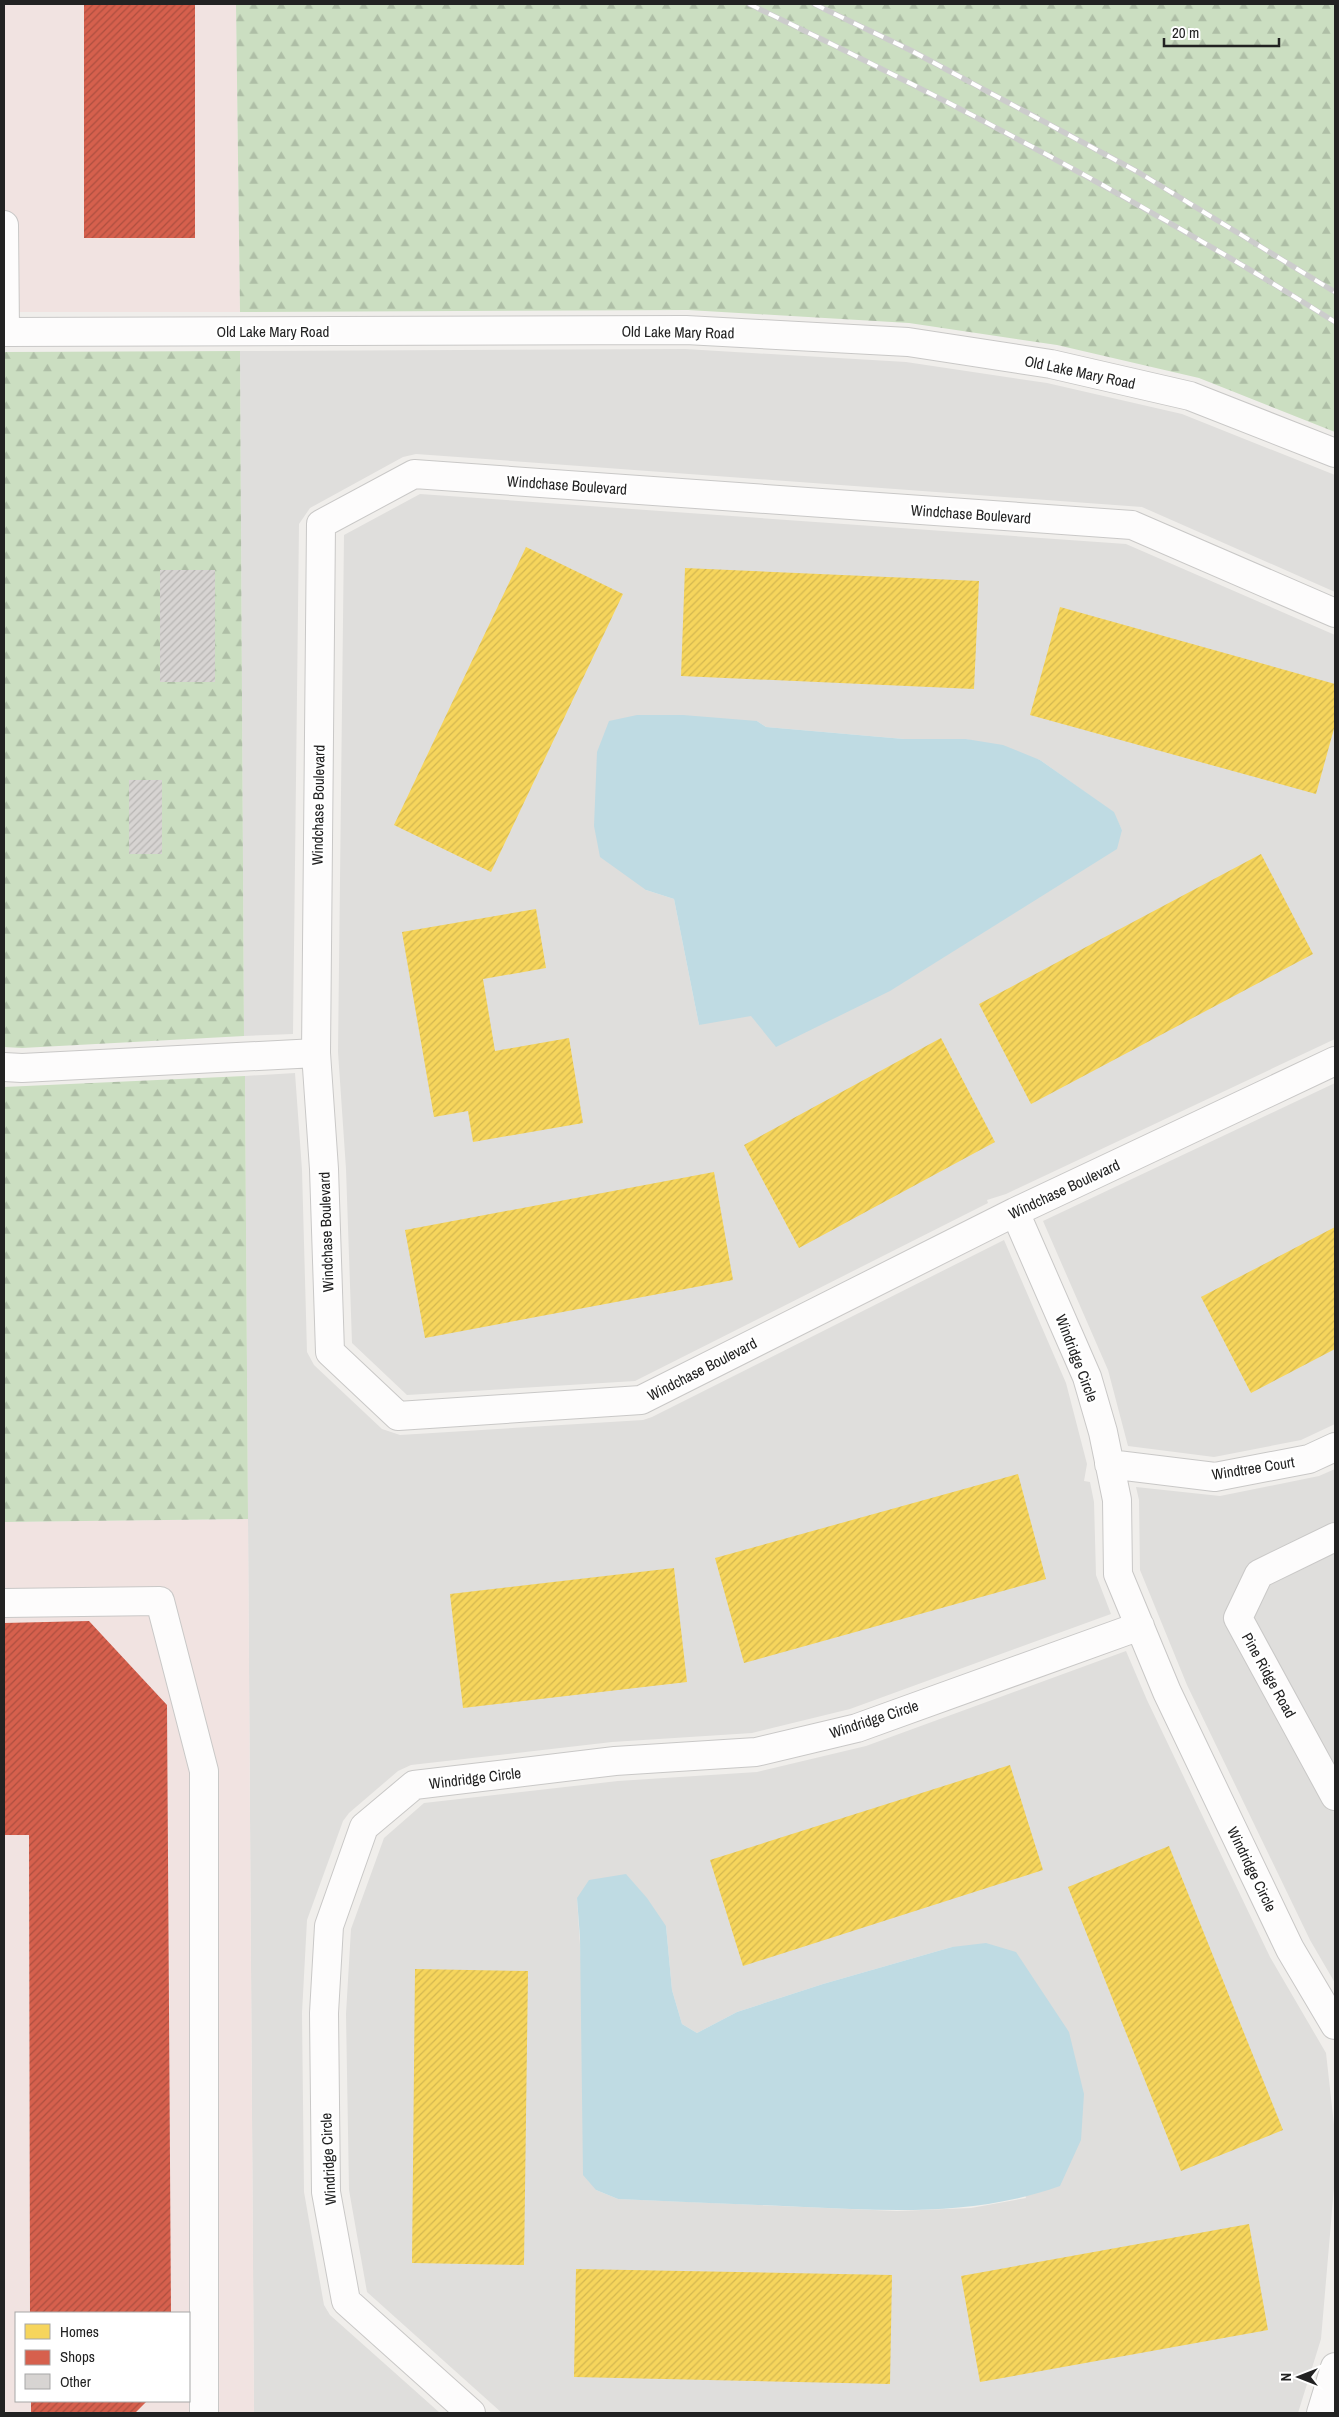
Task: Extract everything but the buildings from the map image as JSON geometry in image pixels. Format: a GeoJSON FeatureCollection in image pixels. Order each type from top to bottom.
{"type":"FeatureCollection","features":[{"type":"Feature","properties":{"kind":"street"},"geometry":{"type":"LineString","coordinates":[[4,225],[5,332]]}},
{"type":"Feature","properties":{"kind":"street","name":"Old Lake Mary Road"},"geometry":{"type":"LineString","coordinates":[[5,332],[686,330],[908,342],[1051,364],[1190,396],[1335,453]]}},
{"type":"Feature","properties":{"kind":"street","name":"Windchase Boulevard"},"geometry":{"type":"LineString","coordinates":[[1335,613],[1132,525],[414,474],[321,524],[316,1053],[324,1169],[330,1352],[398,1416],[641,1400],[1015,1212],[1335,1061]]}},
{"type":"Feature","properties":{"kind":"street"},"geometry":{"type":"LineString","coordinates":[[4,1067],[22,1068],[316,1053]]}},
{"type":"Feature","properties":{"kind":"street","name":"Windridge Circle"},"geometry":{"type":"LineString","coordinates":[[1015,1212],[1088,1377],[1117,1500],[1118,1574],[1167,1692],[1290,1949],[1335,2025]]}},
{"type":"Feature","properties":{"kind":"street","name":"Windtree Court"},"geometry":{"type":"LineString","coordinates":[[1109,1464],[1215,1477],[1309,1459],[1335,1447]]}},
{"type":"Feature","properties":{"kind":"street","name":"Pine Ridge Road"},"geometry":{"type":"LineString","coordinates":[[1335,1537],[1259,1574],[1238,1618],[1335,1796]]}},
{"type":"Feature","properties":{"kind":"street"},"geometry":{"type":"LineString","coordinates":[[4,1603],[160,1601],[204,1771],[204,2413]]}},
{"type":"Feature","properties":{"kind":"street","name":"Windridge Circle"},"geometry":{"type":"LineString","coordinates":[[471,2413],[346,2301],[326,2192],[324,2013],[329,1926],[364,1827],[414,1785],[615,1761],[756,1752],[857,1728],[1140,1626]]}},
{"type":"Feature","properties":{"kind":"street"},"geometry":{"type":"LineString","coordinates":[[1321,2413],[1335,2367]]}},
{"type":"Feature","properties":{"kind":"shaded area"},"geometry":{"type":"Polygon","coordinates":[[[4,4],[236,4],[240,312],[4,312],[4,4]]]}},
{"type":"Feature","properties":{"kind":"shaded area"},"geometry":{"type":"Polygon","coordinates":[[[685,349],[906,362],[1047,383],[1182,414],[1335,475],[1335,592],[1142,507],[416,454],[403,457],[310,508],[299,524],[293,1034],[244,1036],[240,351],[685,349]]]}},
{"type":"Feature","properties":{"kind":"shaded area"},"geometry":{"type":"Polygon","coordinates":[[[420,494],[1126,544],[1335,635],[1335,1039],[1006,1194],[987,1200],[988,1203],[635,1381],[407,1395],[352,1343],[346,1169],[338,1052],[344,535],[420,494]],[[757,721],[646,890],[674,899],[699,1025],[1122,830],[1113,812],[1040,760],[966,739],[904,739],[766,727],[757,721]]]}},
{"type":"Feature","properties":{"kind":"shaded area"},"geometry":{"type":"Polygon","coordinates":[[[295,1073],[302,1170],[307,1352],[314,1365],[382,1429],[400,1435],[643,1420],[1004,1240],[1066,1383],[1087,1464],[1084,1481],[1090,1482],[1094,1502],[1096,1575],[1111,1614],[850,1709],[752,1733],[612,1742],[411,1765],[398,1771],[349,1813],[343,1821],[307,1920],[302,2013],[304,2192],[324,2305],[330,2315],[440,2413],[254,2413],[245,1076],[295,1073]]]}},
{"type":"Feature","properties":{"kind":"shaded area"},"geometry":{"type":"Polygon","coordinates":[[[1335,1083],[1335,1424],[1301,1440],[1214,1457],[1128,1446],[1108,1370],[1043,1221],[1335,1083]]]}},
{"type":"Feature","properties":{"kind":"shaded area"},"geometry":{"type":"Polygon","coordinates":[[[1335,1469],[1335,1983],[1310,1940],[1187,1685],[1140,1570],[1139,1500],[1136,1487],[1220,1496],[1319,1476],[1335,1469]]]}},
{"type":"Feature","properties":{"kind":"shaded area"},"geometry":{"type":"Polygon","coordinates":[[[248,1519],[254,2413],[4,2413],[4,1522],[248,1519]]]}},
{"type":"Feature","properties":{"kind":"shaded area"},"geometry":{"type":"Polygon","coordinates":[[[1126,1651],[1147,1700],[1270,1957],[1326,2053],[1335,2134],[1335,2176],[1321,2339],[1298,2413],[502,2413],[367,2292],[349,2190],[346,2014],[351,1929],[384,1838],[424,1803],[618,1781],[757,1772],[866,1746],[1126,1651]],[[577,1898],[596,2190],[618,2199],[897,2211],[971,2208],[1026,2198],[952,1947],[823,1984],[737,2012],[697,2033],[682,2024],[672,1990],[666,1926],[577,1898]]]}},
{"type":"Feature","properties":{"kind":"green space"},"geometry":{"type":"Polygon","coordinates":[[[236,4],[1335,4],[1335,432],[1199,378],[1057,345],[909,323],[688,310],[240,312],[236,4]]]}},
{"type":"Feature","properties":{"kind":"green space"},"geometry":{"type":"Polygon","coordinates":[[[240,351],[244,1036],[22,1048],[4,1047],[4,352],[240,351]]]}},
{"type":"Feature","properties":{"kind":"green space"},"geometry":{"type":"Polygon","coordinates":[[[245,1076],[248,1519],[4,1522],[4,1087],[245,1076]]]}},
{"type":"Feature","properties":{"kind":"water"},"geometry":{"type":"Polygon","coordinates":[[[637,715],[683,715],[757,721],[766,727],[904,739],[966,739],[1003,745],[1040,760],[1114,812],[1122,830],[1117,849],[890,991],[776,1047],[751,1016],[699,1025],[674,899],[646,890],[600,857],[594,826],[597,752],[609,721],[637,715]]]}},
{"type":"Feature","properties":{"kind":"water"},"geometry":{"type":"Polygon","coordinates":[[[626,1874],[647,1898],[666,1926],[672,1990],[682,2024],[697,2033],[737,2012],[823,1984],[952,1947],[986,1943],[1016,1952],[1069,2032],[1084,2094],[1081,2140],[1060,2186],[1028,2196],[965,2207],[902,2210],[618,2199],[596,2190],[583,2175],[580,1938],[577,1898],[589,1880],[626,1874]]]}},
{"type":"Feature","properties":{"kind":"railway"},"geometry":{"type":"LineString","coordinates":[[749,4],[899,77],[1120,194],[1335,322]]}},
{"type":"Feature","properties":{"kind":"railway"},"geometry":{"type":"LineString","coordinates":[[814,4],[910,50],[1138,172],[1335,292]]}}]}
